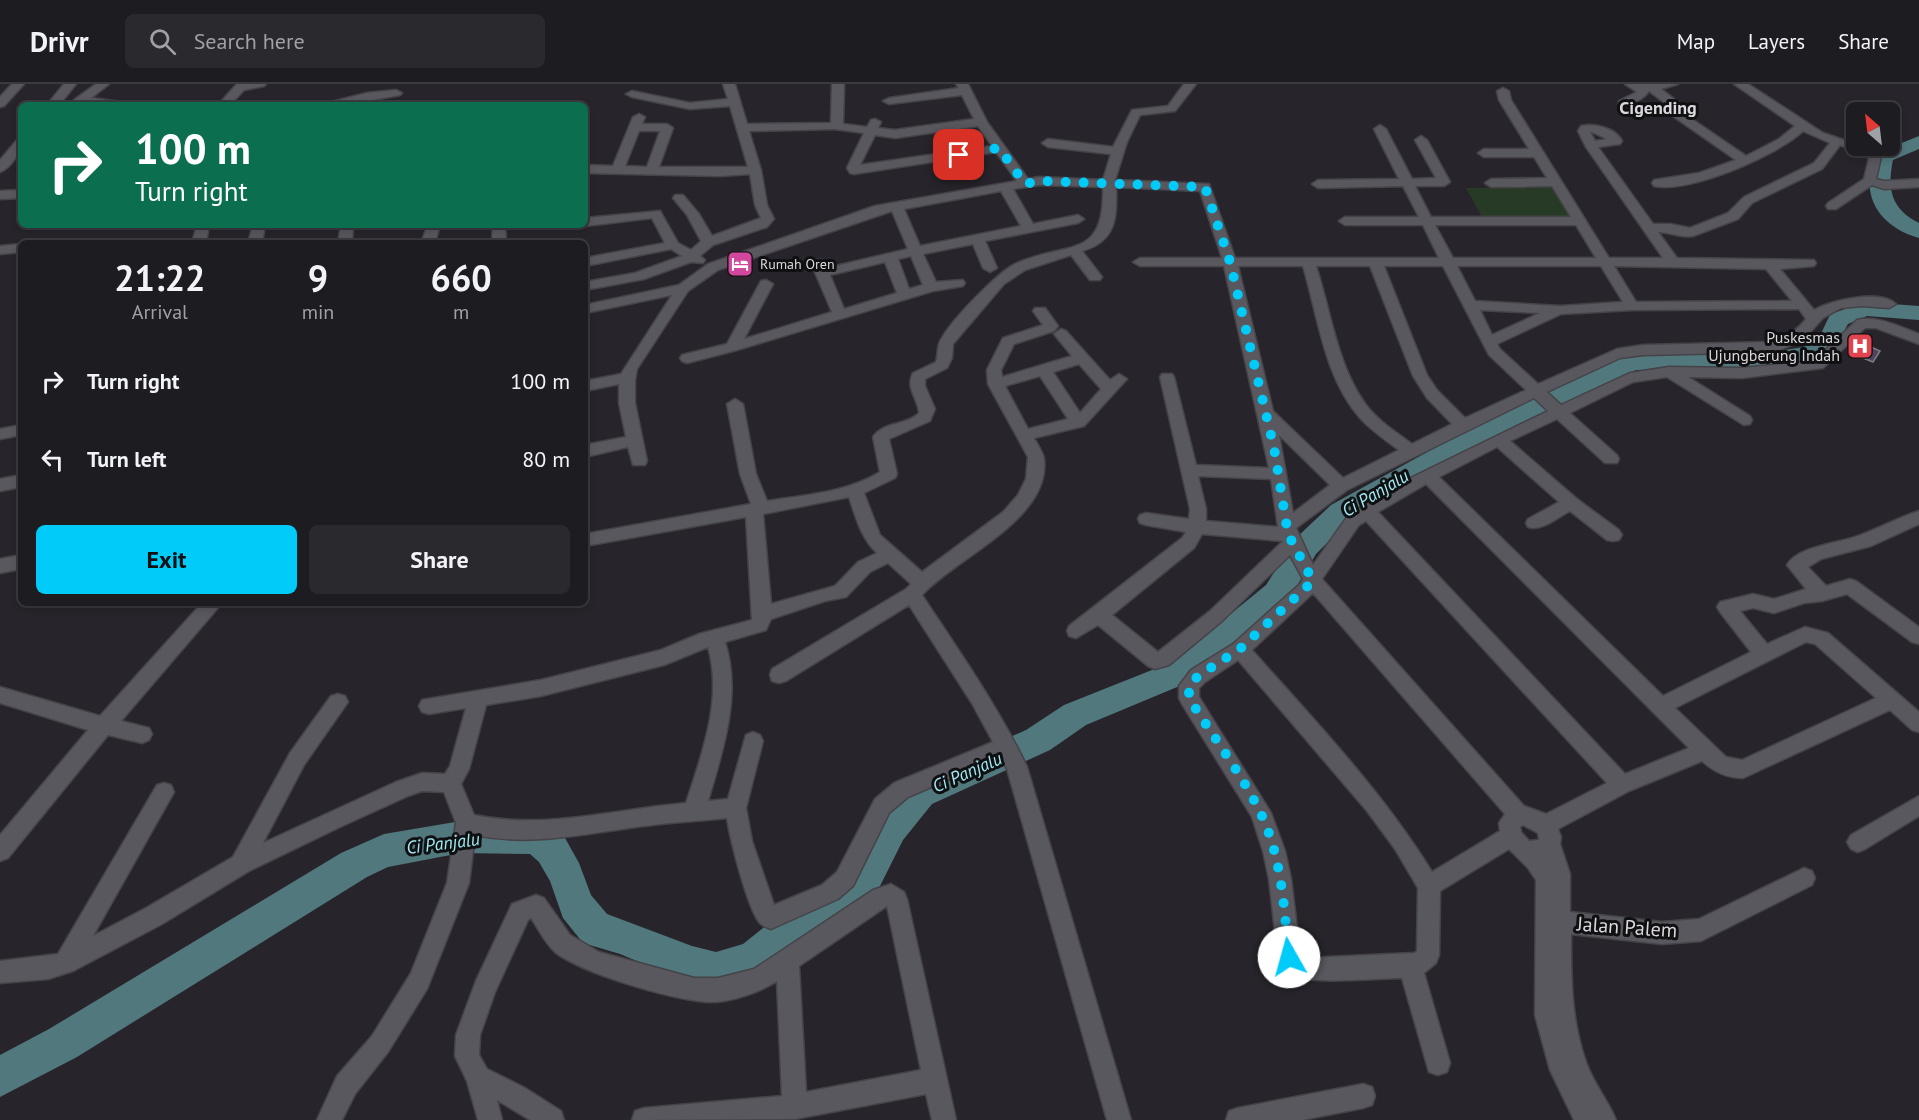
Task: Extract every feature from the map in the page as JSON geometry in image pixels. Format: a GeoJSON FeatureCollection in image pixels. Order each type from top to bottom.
{"type":"FeatureCollection","features":[{"type":"Feature","properties":{"kind":"street"},"geometry":{"type":"LineString","coordinates":[[0,104],[18,84]]}},
{"type":"Feature","properties":{"kind":"street"},"geometry":{"type":"LineString","coordinates":[[55,102],[70,84]]}},
{"type":"Feature","properties":{"kind":"street"},"geometry":{"type":"LineString","coordinates":[[79,102],[104,84]]}},
{"type":"Feature","properties":{"kind":"street"},"geometry":{"type":"LineString","coordinates":[[227,102],[242,86],[260,84]]}},
{"type":"Feature","properties":{"kind":"street"},"geometry":{"type":"LineString","coordinates":[[588,285],[645,275],[692,257],[702,245],[708,242],[762,224],[768,219],[761,205],[755,170],[729,84]]}},
{"type":"Feature","properties":{"kind":"street"},"geometry":{"type":"LineString","coordinates":[[834,126],[837,124],[838,84]]}},
{"type":"Feature","properties":{"kind":"street"},"geometry":{"type":"LineString","coordinates":[[588,539],[757,509],[855,489],[882,480],[889,474],[881,441],[884,434],[891,429],[925,419],[928,410],[917,384],[918,376],[942,365],[946,344],[962,322],[999,281],[1020,267],[1092,244],[1104,232],[1110,212],[1108,183],[1136,112],[1171,110],[1190,84]]}},
{"type":"Feature","properties":{"kind":"street"},"geometry":{"type":"LineString","coordinates":[[1631,84],[1648,88],[1675,105],[1674,112],[1744,160]]}},
{"type":"Feature","properties":{"kind":"street"},"geometry":{"type":"LineString","coordinates":[[1623,103],[1642,94],[1648,88],[1672,84]]}},
{"type":"Feature","properties":{"kind":"street"},"geometry":{"type":"LineString","coordinates":[[1740,84],[1802,126],[1862,149],[1875,158],[1872,164],[1875,182]]}},
{"type":"Feature","properties":{"kind":"street"},"geometry":{"type":"LineString","coordinates":[[343,102],[397,88]]}},
{"type":"Feature","properties":{"kind":"street"},"geometry":{"type":"LineString","coordinates":[[889,101],[963,88],[981,122],[1025,184]]}},
{"type":"Feature","properties":{"kind":"street"},"geometry":{"type":"LineString","coordinates":[[1503,91],[1504,100],[1632,306]]}},
{"type":"Feature","properties":{"kind":"street"},"geometry":{"type":"LineString","coordinates":[[632,94],[690,106],[734,102]]}},
{"type":"Feature","properties":{"kind":"street"},"geometry":{"type":"LineString","coordinates":[[616,170],[640,115]]}},
{"type":"Feature","properties":{"kind":"street"},"geometry":{"type":"LineString","coordinates":[[742,128],[873,127],[895,134],[981,122]]}},
{"type":"Feature","properties":{"kind":"street"},"geometry":{"type":"LineString","coordinates":[[1658,183],[1710,174],[1793,136],[1802,126]]}},
{"type":"Feature","properties":{"kind":"street"},"geometry":{"type":"LineString","coordinates":[[635,127],[667,128],[652,171]]}},
{"type":"Feature","properties":{"kind":"street"},"geometry":{"type":"LineString","coordinates":[[873,127],[854,170],[999,148]]}},
{"type":"Feature","properties":{"kind":"street"},"geometry":{"type":"LineString","coordinates":[[1380,129],[1488,342],[1507,366],[1611,459]]}},
{"type":"Feature","properties":{"kind":"street"},"geometry":{"type":"LineString","coordinates":[[1318,184],[1444,182],[1421,140]]}},
{"type":"Feature","properties":{"kind":"street"},"geometry":{"type":"LineString","coordinates":[[1650,228],[1674,228],[1688,233],[1725,221],[1742,209],[1748,200],[1818,166],[1837,141]]}},
{"type":"Feature","properties":{"kind":"street"},"geometry":{"type":"LineString","coordinates":[[1048,143],[1119,151]]}},
{"type":"Feature","properties":{"kind":"street"},"geometry":{"type":"LineString","coordinates":[[1591,145],[1673,262]]}},
{"type":"Feature","properties":{"kind":"street"},"geometry":{"type":"LineString","coordinates":[[0,168],[18,147]]}},
{"type":"Feature","properties":{"kind":"street"},"geometry":{"type":"LineString","coordinates":[[1484,153],[1536,153]]}},
{"type":"Feature","properties":{"kind":"street"},"geometry":{"type":"LineString","coordinates":[[588,169],[720,172],[755,170]]}},
{"type":"Feature","properties":{"kind":"street"},"geometry":{"type":"LineString","coordinates":[[639,461],[628,403],[627,378],[630,369],[683,288],[712,267],[880,209],[1039,181],[1205,187],[1230,262],[1266,413],[1291,538],[1309,575],[1519,815],[1530,816],[1548,835],[1559,874],[1553,919]]}},
{"type":"Feature","properties":{"kind":"street"},"geometry":{"type":"LineString","coordinates":[[1491,183],[1556,182]]}},
{"type":"Feature","properties":{"kind":"street"},"geometry":{"type":"LineString","coordinates":[[1832,206],[1875,182],[1919,183]]}},
{"type":"Feature","properties":{"kind":"street"},"geometry":{"type":"LineString","coordinates":[[1005,187],[1029,229]]}},
{"type":"Feature","properties":{"kind":"street"},"geometry":{"type":"LineString","coordinates":[[0,195],[18,194]]}},
{"type":"Feature","properties":{"kind":"street"},"geometry":{"type":"LineString","coordinates":[[679,198],[691,211],[708,242]]}},
{"type":"Feature","properties":{"kind":"street"},"geometry":{"type":"LineString","coordinates":[[896,206],[931,287]]}},
{"type":"Feature","properties":{"kind":"street"},"geometry":{"type":"LineString","coordinates":[[588,222],[655,214],[673,245],[712,267]]}},
{"type":"Feature","properties":{"kind":"street"},"geometry":{"type":"LineString","coordinates":[[839,313],[819,267],[890,257],[1078,219]]}},
{"type":"Feature","properties":{"kind":"street"},"geometry":{"type":"LineString","coordinates":[[1345,220],[1579,221]]}},
{"type":"Feature","properties":{"kind":"street"},"geometry":{"type":"LineString","coordinates":[[977,239],[990,268]]}},
{"type":"Feature","properties":{"kind":"street"},"geometry":{"type":"LineString","coordinates":[[588,261],[673,245]]}},
{"type":"Feature","properties":{"kind":"street"},"geometry":{"type":"LineString","coordinates":[[0,250],[18,248]]}},
{"type":"Feature","properties":{"kind":"street"},"geometry":{"type":"LineString","coordinates":[[1075,250],[1095,277]]}},
{"type":"Feature","properties":{"kind":"street"},"geometry":{"type":"LineString","coordinates":[[890,257],[904,294]]}},
{"type":"Feature","properties":{"kind":"street"},"geometry":{"type":"LineString","coordinates":[[1140,261],[1673,262],[1770,265],[1809,263]]}},
{"type":"Feature","properties":{"kind":"street"},"geometry":{"type":"LineString","coordinates":[[1308,262],[1337,363],[1354,397],[1373,422],[1411,451]]}},
{"type":"Feature","properties":{"kind":"street"},"geometry":{"type":"LineString","coordinates":[[1376,263],[1420,376],[1432,394],[1463,425]]}},
{"type":"Feature","properties":{"kind":"street"},"geometry":{"type":"LineString","coordinates":[[1770,265],[1814,319]]}},
{"type":"Feature","properties":{"kind":"street"},"geometry":{"type":"LineString","coordinates":[[687,358],[770,337],[904,294],[958,283]]}},
{"type":"Feature","properties":{"kind":"street"},"geometry":{"type":"LineString","coordinates":[[732,347],[766,284]]}},
{"type":"Feature","properties":{"kind":"street"},"geometry":{"type":"LineString","coordinates":[[588,310],[683,288]]}},
{"type":"Feature","properties":{"kind":"street"},"geometry":{"type":"LineString","coordinates":[[1099,615],[1155,661],[1162,660],[1216,616],[1341,486],[1463,425],[1538,393],[1617,354],[1643,350],[1775,347],[1790,341],[1804,331],[1818,313],[1844,302],[1874,313],[1919,339]]}},
{"type":"Feature","properties":{"kind":"street"},"geometry":{"type":"LineString","coordinates":[[1240,649],[1374,804],[1402,842],[1429,886],[1428,955],[1421,963],[1410,966],[1306,969],[1295,966],[1289,957],[1280,879],[1274,851],[1261,813],[1189,698],[1189,686],[1198,676],[1240,649],[1309,575],[1353,520],[1428,476],[1557,410],[1630,378],[1669,372],[1742,373],[1818,364],[1862,323],[1889,304]]}},
{"type":"Feature","properties":{"kind":"street"},"geometry":{"type":"LineString","coordinates":[[1469,305],[1560,310],[1632,306],[1803,305]]}},
{"type":"Feature","properties":{"kind":"street"},"geometry":{"type":"LineString","coordinates":[[779,675],[917,588],[1004,522],[1031,489],[1038,469],[1036,457],[1026,435],[996,384],[994,370],[1005,343],[1051,326],[1040,310]]}},
{"type":"Feature","properties":{"kind":"street"},"geometry":{"type":"LineString","coordinates":[[1488,342],[1560,310]]}},
{"type":"Feature","properties":{"kind":"street"},"geometry":{"type":"LineString","coordinates":[[1026,435],[1078,422],[1115,384],[1082,358],[1061,334]]}},
{"type":"Feature","properties":{"kind":"street"},"geometry":{"type":"LineString","coordinates":[[996,384],[1082,358]]}},
{"type":"Feature","properties":{"kind":"street"},"geometry":{"type":"LineString","coordinates":[[1043,369],[1078,422]]}},
{"type":"Feature","properties":{"kind":"street"},"geometry":{"type":"LineString","coordinates":[[1669,372],[1744,420]]}},
{"type":"Feature","properties":{"kind":"street"},"geometry":{"type":"LineString","coordinates":[[1076,631],[1188,543],[1197,527],[1198,509],[1167,377]]}},
{"type":"Feature","properties":{"kind":"street"},"geometry":{"type":"LineString","coordinates":[[588,385],[627,378]]}},
{"type":"Feature","properties":{"kind":"street"},"geometry":{"type":"LineString","coordinates":[[429,706],[516,694],[652,660],[714,637],[757,627],[762,623],[757,509],[735,404]]}},
{"type":"Feature","properties":{"kind":"street"},"geometry":{"type":"LineString","coordinates":[[1266,413],[1341,486]]}},
{"type":"Feature","properties":{"kind":"street"},"geometry":{"type":"LineString","coordinates":[[0,434],[18,431]]}},
{"type":"Feature","properties":{"kind":"street"},"geometry":{"type":"LineString","coordinates":[[588,450],[635,440]]}},
{"type":"Feature","properties":{"kind":"street"},"geometry":{"type":"LineString","coordinates":[[1499,440],[1571,504],[1612,535]]}},
{"type":"Feature","properties":{"kind":"street"},"geometry":{"type":"LineString","coordinates":[[1190,470],[1279,474]]}},
{"type":"Feature","properties":{"kind":"street"},"geometry":{"type":"LineString","coordinates":[[1428,476],[1719,764],[1734,769],[1743,769],[1892,700]]}},
{"type":"Feature","properties":{"kind":"street"},"geometry":{"type":"LineString","coordinates":[[0,485],[18,482]]}},
{"type":"Feature","properties":{"kind":"street"},"geometry":{"type":"LineString","coordinates":[[855,489],[867,527],[874,540],[890,555],[917,588],[1010,753],[1119,1120]]}},
{"type":"Feature","properties":{"kind":"street"},"geometry":{"type":"LineString","coordinates":[[1534,523],[1571,504]]}},
{"type":"Feature","properties":{"kind":"street"},"geometry":{"type":"LineString","coordinates":[[1367,511],[1622,785]]}},
{"type":"Feature","properties":{"kind":"street"},"geometry":{"type":"LineString","coordinates":[[1822,594],[1796,565],[1816,554],[1865,541],[1919,517]]}},
{"type":"Feature","properties":{"kind":"street"},"geometry":{"type":"LineString","coordinates":[[1146,519],[1291,538]]}},
{"type":"Feature","properties":{"kind":"street"},"geometry":{"type":"LineString","coordinates":[[763,614],[825,594],[840,592],[864,567],[890,555]]}},
{"type":"Feature","properties":{"kind":"street"},"geometry":{"type":"LineString","coordinates":[[0,566],[18,563]]}},
{"type":"Feature","properties":{"kind":"street"},"geometry":{"type":"LineString","coordinates":[[1764,654],[1726,607],[1753,601],[1774,606],[1803,596],[1854,587],[1919,637]]}},
{"type":"Feature","properties":{"kind":"street"},"geometry":{"type":"LineString","coordinates":[[0,851],[104,726],[210,606]]}},
{"type":"Feature","properties":{"kind":"street"},"geometry":{"type":"LineString","coordinates":[[1660,706],[1805,634],[1811,634],[1821,638],[1919,724]]}},
{"type":"Feature","properties":{"kind":"street"},"geometry":{"type":"LineString","coordinates":[[694,812],[713,749],[722,698],[722,668],[714,637]]}},
{"type":"Feature","properties":{"kind":"street"},"geometry":{"type":"LineString","coordinates":[[0,695],[104,726],[142,734]]}},
{"type":"Feature","properties":{"kind":"street"},"geometry":{"type":"LineString","coordinates":[[450,783],[459,769],[478,699]]}},
{"type":"Feature","properties":{"kind":"street"},"geometry":{"type":"LineString","coordinates":[[240,864],[275,799],[321,723],[338,702]]}},
{"type":"Feature","properties":{"kind":"street"},"geometry":{"type":"LineString","coordinates":[[753,741],[736,808],[741,841],[765,913],[771,918],[830,892],[844,879],[882,806],[901,790],[1010,753]]}},
{"type":"Feature","properties":{"kind":"street"},"geometry":{"type":"LineString","coordinates":[[1429,886],[1517,844],[1545,850],[1548,835],[1622,785],[1704,751]]}},
{"type":"Feature","properties":{"kind":"street"},"geometry":{"type":"LineString","coordinates":[[4,977],[65,963],[154,916],[240,864],[403,788],[422,782],[450,783]]}},
{"type":"Feature","properties":{"kind":"street"},"geometry":{"type":"LineString","coordinates":[[329,1120],[346,1085],[380,1044],[419,981],[458,883],[465,833],[459,800],[450,783]]}},
{"type":"Feature","properties":{"kind":"street"},"geometry":{"type":"LineString","coordinates":[[65,963],[164,792]]}},
{"type":"Feature","properties":{"kind":"street"},"geometry":{"type":"LineString","coordinates":[[1858,842],[1919,805]]}},
{"type":"Feature","properties":{"kind":"street"},"geometry":{"type":"LineString","coordinates":[[465,833],[493,829],[554,830],[736,808]]}},
{"type":"Feature","properties":{"kind":"street"},"geometry":{"type":"LineString","coordinates":[[1519,815],[1509,823],[1517,844],[1536,861],[1547,878],[1560,999],[1555,1016],[1562,1071],[1587,1120]]}},
{"type":"Feature","properties":{"kind":"street","name":"Jalan Palem"},"geometry":{"type":"LineString","coordinates":[[1553,919],[1662,933],[1701,930],[1804,878]]}},
{"type":"Feature","properties":{"kind":"street"},"geometry":{"type":"LineString","coordinates":[[490,1120],[478,1078],[467,1056],[468,1035],[484,988],[516,919],[527,908],[536,906],[562,943],[594,962],[694,990],[718,990],[759,979],[881,897],[891,895],[896,899],[944,1120]]}},
{"type":"Feature","properties":{"kind":"street"},"geometry":{"type":"LineString","coordinates":[[785,1111],[787,962]]}},
{"type":"Feature","properties":{"kind":"street"},"geometry":{"type":"LineString","coordinates":[[1410,966],[1438,1063]]}},
{"type":"Feature","properties":{"kind":"street"},"geometry":{"type":"LineString","coordinates":[[1555,1016],[1576,1069],[1604,1120]]}},
{"type":"Feature","properties":{"kind":"street"},"geometry":{"type":"LineString","coordinates":[[478,1078],[516,1097],[552,1120]]}},
{"type":"Feature","properties":{"kind":"street"},"geometry":{"type":"LineString","coordinates":[[644,1120],[785,1111],[934,1080]]}},
{"type":"Feature","properties":{"kind":"street"},"geometry":{"type":"LineString","coordinates":[[1238,1120],[1363,1096]]}},
{"type":"Feature","properties":{"kind":"green space"},"geometry":{"type":"Polygon","coordinates":[[[1555,187],[1571,218],[1482,217],[1466,188],[1555,187]]]}},
{"type":"Feature","properties":{"kind":"building","name":"Puskesmas Ujungberung Indah"},"geometry":{"type":"Polygon","coordinates":[[[1856,340],[1880,351],[1873,362],[1848,352],[1856,340]]]}},
{"type":"Feature","properties":{"kind":"waterway","name":"Ci Panjalu"},"geometry":{"type":"LineString","coordinates":[[1919,142],[1884,157],[1879,183],[1883,203],[1888,211],[1906,225],[1919,231]]}},
{"type":"Feature","properties":{"kind":"waterway","name":"Ci Panjalu"},"geometry":{"type":"LineString","coordinates":[[0,1077],[63,1043],[354,865],[384,851],[461,837],[537,838],[552,850],[566,875],[576,905],[596,930],[620,936],[692,965],[716,971],[753,960],[791,929],[861,886],[891,829],[920,793],[1038,740],[1075,715],[1183,671],[1277,593],[1306,546],[1341,512],[1371,494],[1413,473],[1469,440],[1632,362],[1765,359],[1805,355],[1824,347],[1839,319],[1865,309],[1919,313]]}},
{"type":"Feature","properties":{"kind":"place","name":"Rumah Oren"},"geometry":{"type":"Point","coordinates":[740,264]}},
{"type":"Feature","properties":{"kind":"place","name":"Puskesmas Ujungberung Indah"},"geometry":{"type":"Point","coordinates":[1860,346]}},
{"type":"Feature","properties":{"kind":"district","name":"Cigending"},"geometry":{"type":"Point","coordinates":[1658,107]}},
{"type":"Feature","properties":{"kind":"route"},"geometry":{"type":"LineString","coordinates":[[959,155],[999,148],[1025,184],[1039,181],[1205,187],[1230,262],[1274,448],[1288,534],[1313,581],[1240,649],[1198,676],[1189,686],[1189,698],[1261,813],[1274,851],[1280,879],[1289,957]]}}]}
